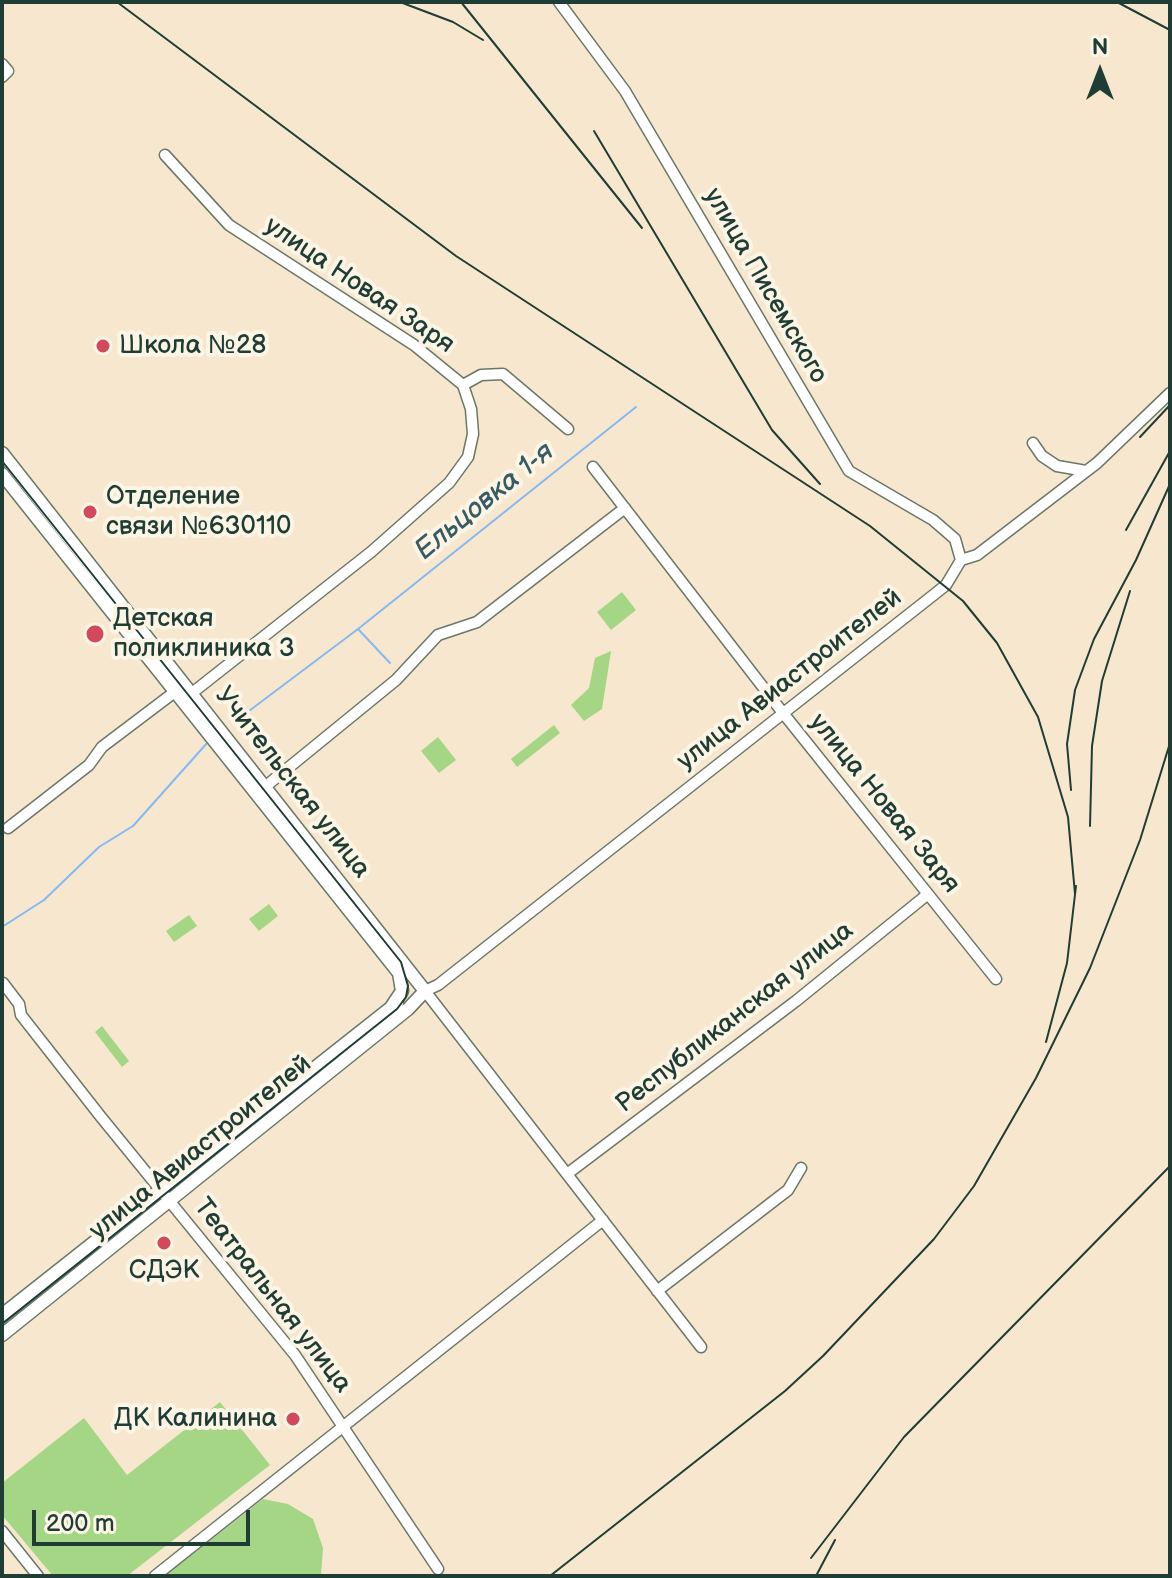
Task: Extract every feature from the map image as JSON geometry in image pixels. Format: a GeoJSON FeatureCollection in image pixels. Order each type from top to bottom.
{"type":"FeatureCollection","features":[{"type":"Feature","properties":{"kind":"main road","name":"Учительская улица"},"geometry":{"type":"LineString","coordinates":[[2,453],[402,980],[425,991]]}},
{"type":"Feature","properties":{"kind":"main road","name":"Учительская улица"},"geometry":{"type":"LineString","coordinates":[[2,474],[266,786],[425,991]]}},
{"type":"Feature","properties":{"kind":"main road"},"geometry":{"type":"LineString","coordinates":[[392,1006],[401,993],[402,980]]}},
{"type":"Feature","properties":{"kind":"main road","name":"улица Авиастроителей"},"geometry":{"type":"LineString","coordinates":[[2,1315],[392,1006],[425,991]]}},
{"type":"Feature","properties":{"kind":"main road","name":"улица Авиастроителей"},"geometry":{"type":"LineString","coordinates":[[2,1335],[408,1009],[425,991]]}},
{"type":"Feature","properties":{"kind":"street","name":"улица Писемского"},"geometry":{"type":"LineString","coordinates":[[559,2],[625,91],[849,471],[933,520],[955,539],[961,560]]}},
{"type":"Feature","properties":{"kind":"street","name":"улица Новая Заря"},"geometry":{"type":"LineString","coordinates":[[165,155],[229,225],[414,345],[463,385]]}},
{"type":"Feature","properties":{"kind":"street"},"geometry":{"type":"LineString","coordinates":[[8,828],[89,765],[102,747],[371,552],[449,483],[468,457],[473,434],[471,409],[463,385],[481,375],[503,374],[568,429]]}},
{"type":"Feature","properties":{"kind":"street","name":"улица Авиастроителей"},"geometry":{"type":"LineString","coordinates":[[425,991],[438,985],[946,585],[961,560],[977,555],[1086,471],[1170,393]]}},
{"type":"Feature","properties":{"kind":"street"},"geometry":{"type":"LineString","coordinates":[[1033,443],[1042,456],[1057,466],[1086,471]]}},
{"type":"Feature","properties":{"kind":"street","name":"улица Новая Заря"},"geometry":{"type":"LineString","coordinates":[[593,467],[783,713],[996,979]]}},
{"type":"Feature","properties":{"kind":"street"},"geometry":{"type":"LineString","coordinates":[[266,786],[396,680],[438,635],[477,622],[625,508]]}},
{"type":"Feature","properties":{"kind":"street","name":"Республиканская улица"},"geometry":{"type":"LineString","coordinates":[[567,1174],[789,1006],[928,894]]}},
{"type":"Feature","properties":{"kind":"street","name":"Театральная улица"},"geometry":{"type":"LineString","coordinates":[[3,983],[19,1004],[21,1015],[169,1203],[295,1355],[438,1569]]}},
{"type":"Feature","properties":{"kind":"street","name":"Учительская улица"},"geometry":{"type":"LineString","coordinates":[[425,991],[701,1347]]}},
{"type":"Feature","properties":{"kind":"street"},"geometry":{"type":"LineString","coordinates":[[657,1291],[788,1190],[801,1168]]}},
{"type":"Feature","properties":{"kind":"street"},"geometry":{"type":"LineString","coordinates":[[155,1576],[603,1220]]}},
{"type":"Feature","properties":{"kind":"street"},"geometry":{"type":"LineString","coordinates":[[2,1531],[38,1576]]}},
{"type":"Feature","properties":{"kind":"green space"},"geometry":{"type":"Polygon","coordinates":[[[622,592],[636,610],[611,630],[597,612],[622,592]]]}},
{"type":"Feature","properties":{"kind":"green space"},"geometry":{"type":"Polygon","coordinates":[[[611,651],[602,709],[584,721],[571,705],[589,688],[595,658],[611,651]]]}},
{"type":"Feature","properties":{"kind":"green space"},"geometry":{"type":"Polygon","coordinates":[[[554,725],[560,733],[517,767],[511,759],[554,725]]]}},
{"type":"Feature","properties":{"kind":"green space"},"geometry":{"type":"Polygon","coordinates":[[[438,737],[456,760],[439,773],[421,751],[438,737]]]}},
{"type":"Feature","properties":{"kind":"green space"},"geometry":{"type":"Polygon","coordinates":[[[269,904],[278,916],[259,931],[249,919],[269,904]]]}},
{"type":"Feature","properties":{"kind":"green space"},"geometry":{"type":"Polygon","coordinates":[[[189,915],[197,926],[174,942],[166,931],[189,915]]]}},
{"type":"Feature","properties":{"kind":"green space"},"geometry":{"type":"Polygon","coordinates":[[[102,1026],[129,1061],[122,1067],[95,1032],[102,1026]]]}},
{"type":"Feature","properties":{"kind":"green space"},"geometry":{"type":"Polygon","coordinates":[[[220,1402],[270,1465],[127,1576],[53,1576],[2,1515],[2,1483],[84,1418],[127,1475],[220,1402]]]}},
{"type":"Feature","properties":{"kind":"green space"},"geometry":{"type":"Polygon","coordinates":[[[263,1499],[288,1504],[313,1519],[323,1548],[321,1574],[165,1576],[263,1499]]]}},
{"type":"Feature","properties":{"kind":"waterway","name":"Ельцовка 1-я"},"geometry":{"type":"LineString","coordinates":[[358,629],[636,407]]}},
{"type":"Feature","properties":{"kind":"waterway","name":"Ельцовка 1-я"},"geometry":{"type":"LineString","coordinates":[[237,720],[358,629],[390,663]]}},
{"type":"Feature","properties":{"kind":"waterway","name":"Ельцовка 1-я"},"geometry":{"type":"LineString","coordinates":[[2,927],[44,900],[99,847],[133,826],[208,742]]}},
{"type":"Feature","properties":{"kind":"tram line"},"geometry":{"type":"LineString","coordinates":[[2,461],[401,962],[408,986],[406,997],[397,1009],[2,1324]]}},
{"type":"Feature","properties":{"kind":"railway"},"geometry":{"type":"LineString","coordinates":[[117,2],[456,256],[870,526],[963,601],[997,643],[1038,717],[1068,817],[1075,894]]}},
{"type":"Feature","properties":{"kind":"railway"},"geometry":{"type":"LineString","coordinates":[[400,2],[453,22],[483,40]]}},
{"type":"Feature","properties":{"kind":"railway"},"geometry":{"type":"LineString","coordinates":[[461,2],[642,228]]}},
{"type":"Feature","properties":{"kind":"railway"},"geometry":{"type":"LineString","coordinates":[[1117,2],[1170,30]]}},
{"type":"Feature","properties":{"kind":"railway"},"geometry":{"type":"LineString","coordinates":[[594,131],[772,430],[820,484]]}},
{"type":"Feature","properties":{"kind":"railway"},"geometry":{"type":"LineString","coordinates":[[1140,437],[1170,405]]}},
{"type":"Feature","properties":{"kind":"railway"},"geometry":{"type":"LineString","coordinates":[[1126,530],[1170,451]]}},
{"type":"Feature","properties":{"kind":"railway"},"geometry":{"type":"LineString","coordinates":[[1071,790],[1067,744],[1075,690],[1094,639],[1136,560],[1170,484]]}},
{"type":"Feature","properties":{"kind":"railway"},"geometry":{"type":"LineString","coordinates":[[1090,826],[1092,746],[1102,681],[1130,591]]}},
{"type":"Feature","properties":{"kind":"railway"},"geometry":{"type":"LineString","coordinates":[[550,1576],[785,1391],[823,1356],[934,1239],[974,1186],[1036,1078],[1090,968],[1140,840],[1170,743]]}},
{"type":"Feature","properties":{"kind":"railway"},"geometry":{"type":"LineString","coordinates":[[1046,1042],[1067,963],[1076,886]]}},
{"type":"Feature","properties":{"kind":"railway"},"geometry":{"type":"LineString","coordinates":[[811,1558],[904,1437],[1170,1166]]}},
{"type":"Feature","properties":{"kind":"railway"},"geometry":{"type":"LineString","coordinates":[[816,1576],[835,1540]]}},
{"type":"Feature","properties":{"kind":"place","name":"Школа №28"},"geometry":{"type":"Point","coordinates":[103,346]}},
{"type":"Feature","properties":{"kind":"place","name":"Отделение связи №630110"},"geometry":{"type":"Point","coordinates":[90,512]}},
{"type":"Feature","properties":{"kind":"place","name":"Детская поликлиника 3"},"geometry":{"type":"Point","coordinates":[95,634]}},
{"type":"Feature","properties":{"kind":"place","name":"СДЭК"},"geometry":{"type":"Point","coordinates":[164,1243]}},
{"type":"Feature","properties":{"kind":"place","name":"ДК Калинина"},"geometry":{"type":"Point","coordinates":[293,1419]}}]}
